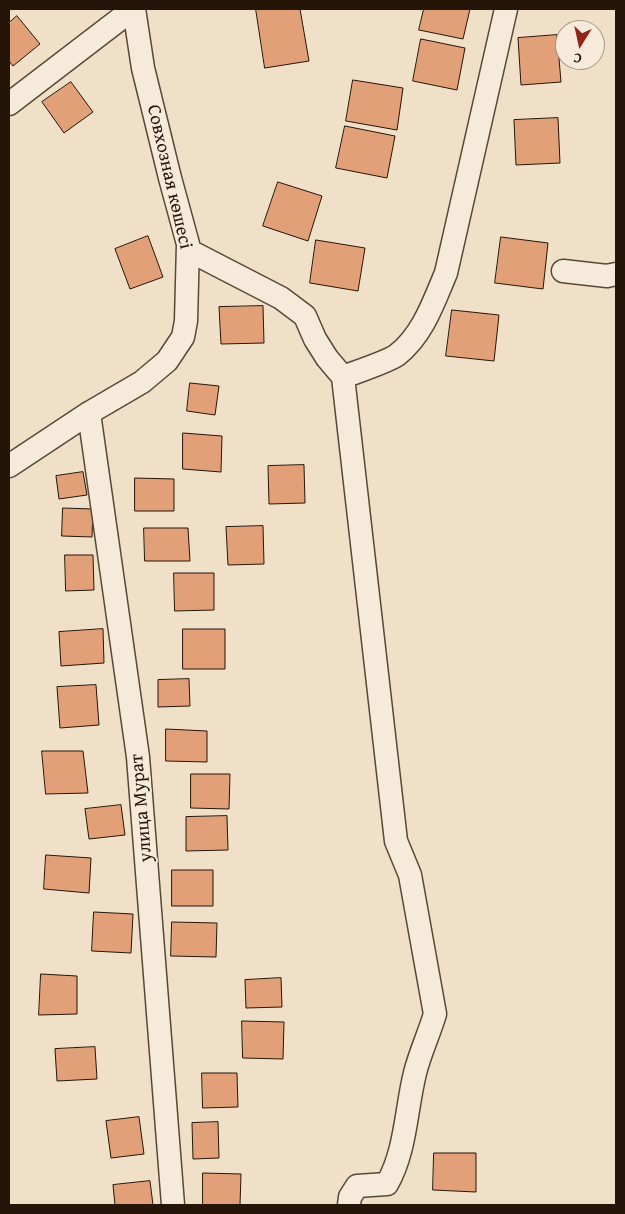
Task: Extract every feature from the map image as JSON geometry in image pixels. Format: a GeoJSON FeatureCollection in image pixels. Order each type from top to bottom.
{"type":"FeatureCollection","features":[{"type":"Feature","properties":{"kind":"street"},"geometry":{"type":"LineString","coordinates":[[9,104],[134,9]]}},
{"type":"Feature","properties":{"kind":"street","name":"Совхозная көшесі"},"geometry":{"type":"LineString","coordinates":[[9,466],[89,413],[142,382],[167,361],[183,337],[186,321],[188,244],[143,68],[134,9]]}},
{"type":"Feature","properties":{"kind":"street"},"geometry":{"type":"LineString","coordinates":[[344,377],[396,355],[419,330],[434,300],[446,272],[506,9]]}},
{"type":"Feature","properties":{"kind":"street"},"geometry":{"type":"LineString","coordinates":[[188,250],[281,298],[304,316],[323,352],[344,377],[396,841],[410,875],[434,1014],[416,1071],[396,1168],[387,1184],[357,1186],[350,1197],[349,1205]]}},
{"type":"Feature","properties":{"kind":"street"},"geometry":{"type":"LineString","coordinates":[[563,271],[607,276],[616,274]]}},
{"type":"Feature","properties":{"kind":"street","name":"улица Мурат"},"geometry":{"type":"LineString","coordinates":[[89,413],[138,757],[173,1205]]}},
{"type":"Feature","properties":{"kind":"building"},"geometry":{"type":"Polygon","coordinates":[[[256,9],[300,9],[309,61],[265,68],[256,9]]]}},
{"type":"Feature","properties":{"kind":"building"},"geometry":{"type":"Polygon","coordinates":[[[424,9],[470,9],[463,39],[419,30],[424,9]]]}},
{"type":"Feature","properties":{"kind":"building"},"geometry":{"type":"Polygon","coordinates":[[[17,16],[40,44],[13,66],[9,61],[9,23],[17,16]]]}},
{"type":"Feature","properties":{"kind":"building"},"geometry":{"type":"Polygon","coordinates":[[[555,35],[555,70],[560,70],[561,82],[521,85],[518,38],[555,35]]]}},
{"type":"Feature","properties":{"kind":"building"},"geometry":{"type":"Polygon","coordinates":[[[421,39],[465,48],[457,90],[413,81],[421,39]]]}},
{"type":"Feature","properties":{"kind":"building"},"geometry":{"type":"Polygon","coordinates":[[[353,80],[403,88],[397,130],[346,121],[353,80]]]}},
{"type":"Feature","properties":{"kind":"building"},"geometry":{"type":"Polygon","coordinates":[[[71,82],[93,112],[64,133],[42,102],[71,82]]]}},
{"type":"Feature","properties":{"kind":"building"},"geometry":{"type":"Polygon","coordinates":[[[558,118],[560,163],[516,165],[514,120],[558,118]]]}},
{"type":"Feature","properties":{"kind":"building"},"geometry":{"type":"Polygon","coordinates":[[[345,126],[395,136],[387,178],[336,168],[345,126]]]}},
{"type":"Feature","properties":{"kind":"building"},"geometry":{"type":"Polygon","coordinates":[[[278,182],[322,196],[308,241],[263,226],[278,182]]]}},
{"type":"Feature","properties":{"kind":"building"},"geometry":{"type":"Polygon","coordinates":[[[148,236],[163,277],[130,289],[115,249],[148,236]]]}},
{"type":"Feature","properties":{"kind":"building"},"geometry":{"type":"Polygon","coordinates":[[[501,237],[548,243],[543,289],[495,283],[501,237]]]}},
{"type":"Feature","properties":{"kind":"building"},"geometry":{"type":"Polygon","coordinates":[[[316,240],[365,248],[358,291],[310,283],[316,240]]]}},
{"type":"Feature","properties":{"kind":"building"},"geometry":{"type":"Polygon","coordinates":[[[263,306],[264,343],[221,344],[219,307],[263,306]]]}},
{"type":"Feature","properties":{"kind":"building"},"geometry":{"type":"Polygon","coordinates":[[[452,310],[499,315],[494,361],[446,356],[452,310]]]}},
{"type":"Feature","properties":{"kind":"building"},"geometry":{"type":"Polygon","coordinates":[[[190,383],[219,386],[215,415],[187,411],[190,383]]]}},
{"type":"Feature","properties":{"kind":"building"},"geometry":{"type":"Polygon","coordinates":[[[183,433],[222,436],[221,472],[183,469],[183,433]]]}},
{"type":"Feature","properties":{"kind":"building"},"geometry":{"type":"Polygon","coordinates":[[[304,465],[305,503],[269,504],[268,466],[304,465]]]}},
{"type":"Feature","properties":{"kind":"building"},"geometry":{"type":"Polygon","coordinates":[[[83,472],[87,495],[59,499],[56,476],[83,472]]]}},
{"type":"Feature","properties":{"kind":"building"},"geometry":{"type":"Polygon","coordinates":[[[135,478],[174,479],[174,511],[135,511],[135,478]]]}},
{"type":"Feature","properties":{"kind":"building"},"geometry":{"type":"Polygon","coordinates":[[[63,508],[93,509],[92,537],[62,536],[63,508]]]}},
{"type":"Feature","properties":{"kind":"building"},"geometry":{"type":"Polygon","coordinates":[[[263,526],[264,564],[228,565],[226,527],[263,526]]]}},
{"type":"Feature","properties":{"kind":"building"},"geometry":{"type":"Polygon","coordinates":[[[144,528],[188,528],[190,561],[145,561],[144,528]]]}},
{"type":"Feature","properties":{"kind":"building"},"geometry":{"type":"Polygon","coordinates":[[[65,555],[93,555],[94,590],[66,591],[65,555]]]}},
{"type":"Feature","properties":{"kind":"building"},"geometry":{"type":"Polygon","coordinates":[[[174,573],[214,573],[214,610],[175,611],[174,573]]]}},
{"type":"Feature","properties":{"kind":"building"},"geometry":{"type":"Polygon","coordinates":[[[103,629],[104,663],[61,666],[59,632],[103,629]]]}},
{"type":"Feature","properties":{"kind":"building"},"geometry":{"type":"Polygon","coordinates":[[[183,629],[225,629],[225,669],[183,669],[183,629]]]}},
{"type":"Feature","properties":{"kind":"building"},"geometry":{"type":"Polygon","coordinates":[[[189,679],[190,706],[158,707],[158,680],[189,679]]]}},
{"type":"Feature","properties":{"kind":"building"},"geometry":{"type":"Polygon","coordinates":[[[96,685],[99,725],[60,728],[57,687],[96,685]]]}},
{"type":"Feature","properties":{"kind":"building"},"geometry":{"type":"Polygon","coordinates":[[[166,729],[207,731],[207,762],[166,761],[166,729]]]}},
{"type":"Feature","properties":{"kind":"building"},"geometry":{"type":"Polygon","coordinates":[[[42,751],[83,751],[88,793],[46,794],[42,751]]]}},
{"type":"Feature","properties":{"kind":"building"},"geometry":{"type":"Polygon","coordinates":[[[191,774],[230,774],[229,809],[191,808],[191,774]]]}},
{"type":"Feature","properties":{"kind":"building"},"geometry":{"type":"Polygon","coordinates":[[[121,805],[125,835],[89,839],[85,809],[121,805]]]}},
{"type":"Feature","properties":{"kind":"building"},"geometry":{"type":"Polygon","coordinates":[[[227,816],[228,850],[186,851],[186,817],[227,816]]]}},
{"type":"Feature","properties":{"kind":"building"},"geometry":{"type":"Polygon","coordinates":[[[46,855],[91,858],[89,893],[44,889],[46,855]]]}},
{"type":"Feature","properties":{"kind":"building"},"geometry":{"type":"Polygon","coordinates":[[[172,870],[213,870],[213,906],[172,906],[172,870]]]}},
{"type":"Feature","properties":{"kind":"building"},"geometry":{"type":"Polygon","coordinates":[[[94,912],[133,914],[131,953],[92,951],[94,912]]]}},
{"type":"Feature","properties":{"kind":"building"},"geometry":{"type":"Polygon","coordinates":[[[172,922],[217,923],[216,957],[171,956],[172,922]]]}},
{"type":"Feature","properties":{"kind":"building"},"geometry":{"type":"Polygon","coordinates":[[[41,974],[77,976],[77,1014],[39,1015],[41,974]]]}},
{"type":"Feature","properties":{"kind":"building"},"geometry":{"type":"Polygon","coordinates":[[[281,978],[282,1007],[246,1008],[245,980],[281,978]]]}},
{"type":"Feature","properties":{"kind":"building"},"geometry":{"type":"Polygon","coordinates":[[[242,1021],[284,1022],[283,1059],[243,1058],[242,1021]]]}},
{"type":"Feature","properties":{"kind":"building"},"geometry":{"type":"Polygon","coordinates":[[[95,1047],[97,1079],[57,1081],[55,1049],[95,1047]]]}},
{"type":"Feature","properties":{"kind":"building"},"geometry":{"type":"Polygon","coordinates":[[[202,1073],[237,1073],[238,1107],[203,1108],[202,1073]]]}},
{"type":"Feature","properties":{"kind":"building"},"geometry":{"type":"Polygon","coordinates":[[[139,1117],[144,1154],[111,1158],[106,1121],[139,1117]]]}},
{"type":"Feature","properties":{"kind":"building"},"geometry":{"type":"Polygon","coordinates":[[[218,1122],[219,1158],[193,1159],[192,1123],[218,1122]]]}},
{"type":"Feature","properties":{"kind":"building"},"geometry":{"type":"Polygon","coordinates":[[[434,1153],[476,1153],[476,1192],[433,1190],[434,1153]]]}},
{"type":"Feature","properties":{"kind":"building"},"geometry":{"type":"Polygon","coordinates":[[[203,1173],[241,1174],[240,1205],[203,1205],[203,1173]]]}},
{"type":"Feature","properties":{"kind":"building"},"geometry":{"type":"Polygon","coordinates":[[[150,1181],[153,1205],[115,1205],[113,1185],[150,1181]]]}}]}
